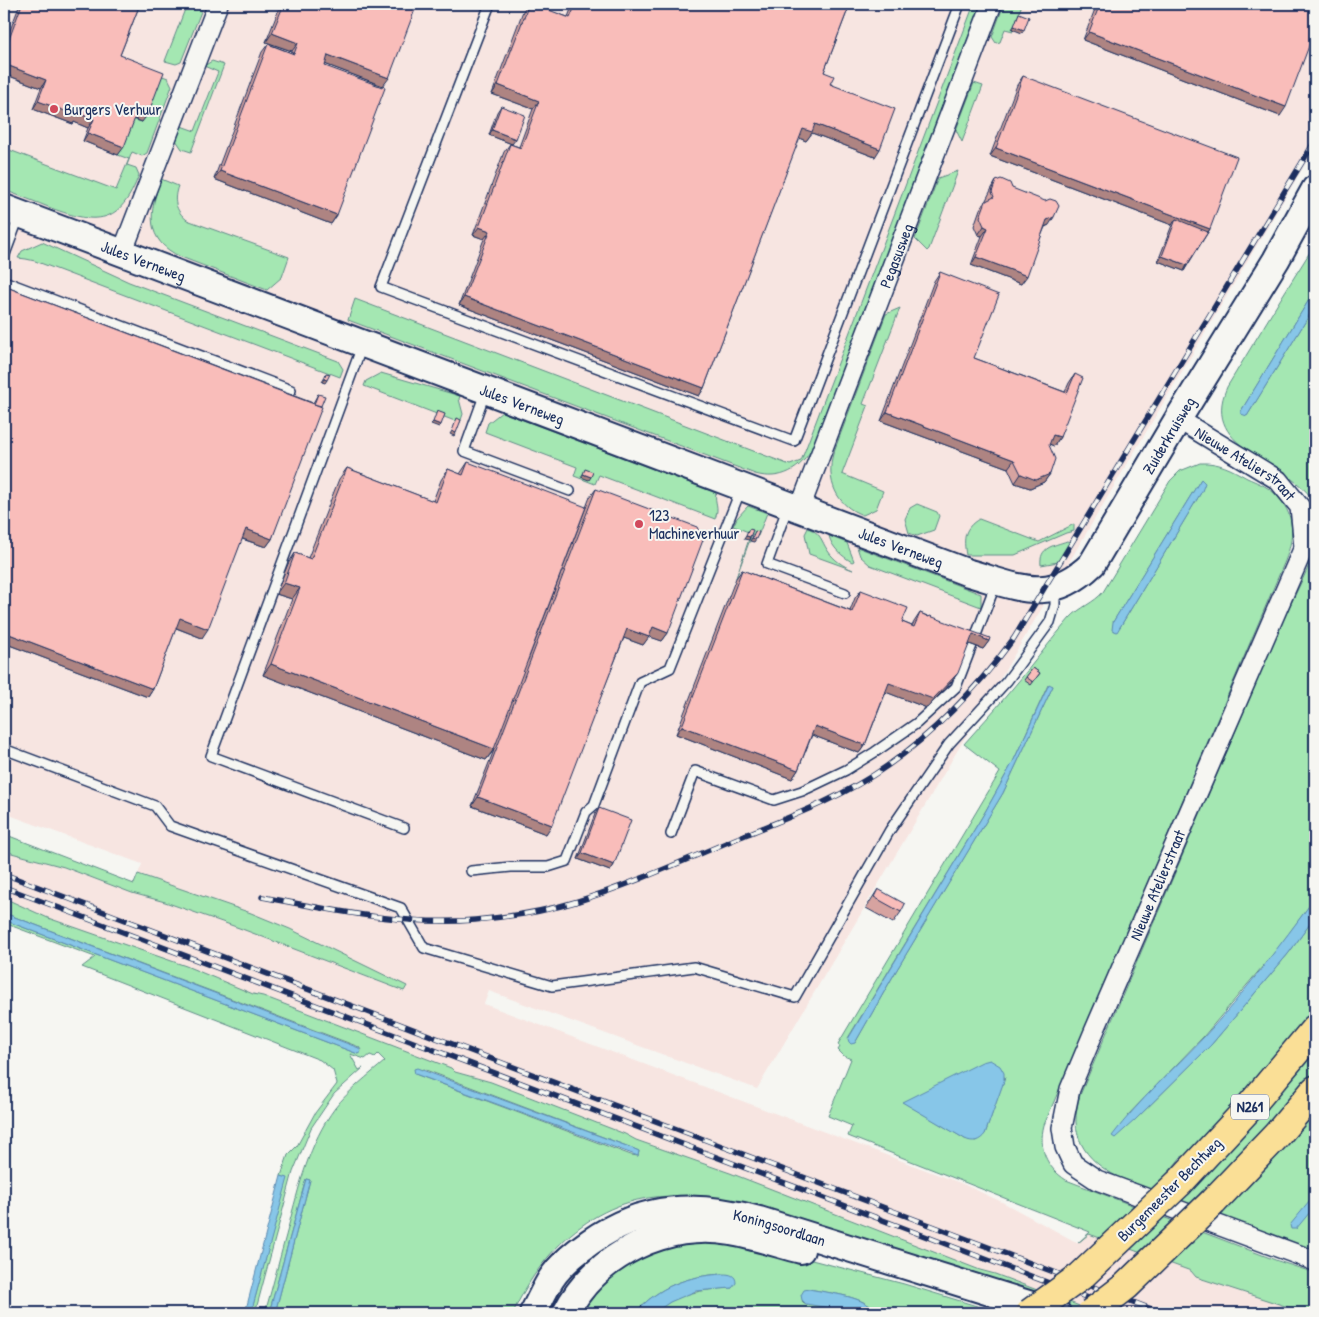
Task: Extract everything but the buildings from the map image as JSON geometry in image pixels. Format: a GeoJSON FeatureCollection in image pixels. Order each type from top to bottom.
{"type":"FeatureCollection","features":[{"type":"Feature","properties":{"kind":"main road","name":"Burgemeester Bechtweg"},"geometry":{"type":"LineString","coordinates":[[1030,1313],[1081,1276],[1180,1182],[1247,1110],[1315,1029]]}},
{"type":"Feature","properties":{"kind":"main road","name":"N261"},"geometry":{"type":"LineString","coordinates":[[1091,1313],[1126,1286],[1213,1202],[1277,1135],[1315,1090]]}},
{"type":"Feature","properties":{"kind":"street"},"geometry":{"type":"LineString","coordinates":[[122,253],[218,4]]}},
{"type":"Feature","properties":{"kind":"street","name":"Pegasusweg"},"geometry":{"type":"LineString","coordinates":[[795,506],[992,4]]}},
{"type":"Feature","properties":{"kind":"street","name":"Zuiderkruisweg"},"geometry":{"type":"LineString","coordinates":[[1049,589],[1079,577],[1092,564],[1178,419],[1276,260],[1315,189]]}},
{"type":"Feature","properties":{"kind":"street","name":"Zuiderkruisweg"},"geometry":{"type":"LineString","coordinates":[[1276,260],[1315,210]]}},
{"type":"Feature","properties":{"kind":"street","name":"Jules Verneweg"},"geometry":{"type":"LineString","coordinates":[[12,211],[969,573],[1026,588],[1049,589]]}},
{"type":"Feature","properties":{"kind":"street","name":"Nieuwe Atelierstraat"},"geometry":{"type":"LineString","coordinates":[[1178,419],[1278,480],[1300,507],[1304,547],[1070,1088],[1062,1128],[1065,1146],[1073,1164],[1096,1180],[1315,1261]]}},
{"type":"Feature","properties":{"kind":"street","name":"Koningsoordlaan"},"geometry":{"type":"LineString","coordinates":[[533,1313],[552,1278],[577,1252],[605,1232],[634,1218],[665,1211],[694,1209],[729,1212],[759,1220],[1057,1313]]}},
{"type":"Feature","properties":{"kind":"street","name":"Koningsoordlaan"},"geometry":{"type":"LineString","coordinates":[[566,1313],[572,1301],[594,1276],[618,1256],[644,1242],[671,1233],[696,1230],[730,1232],[897,1275],[1022,1313]]}},
{"type":"Feature","properties":{"kind":"lane"},"geometry":{"type":"LineString","coordinates":[[490,4],[381,287],[794,441],[960,4]]}},
{"type":"Feature","properties":{"kind":"lane"},"geometry":{"type":"LineString","coordinates":[[4,257],[12,211]]}},
{"type":"Feature","properties":{"kind":"lane"},"geometry":{"type":"LineString","coordinates":[[4,281],[291,390]]}},
{"type":"Feature","properties":{"kind":"lane"},"geometry":{"type":"LineString","coordinates":[[363,344],[211,756],[404,828]]}},
{"type":"Feature","properties":{"kind":"lane"},"geometry":{"type":"LineString","coordinates":[[486,390],[464,451],[570,491]]}},
{"type":"Feature","properties":{"kind":"lane"},"geometry":{"type":"LineString","coordinates":[[471,871],[511,867],[548,867],[567,861],[586,812],[594,805],[640,682],[670,668],[742,486]]}},
{"type":"Feature","properties":{"kind":"lane"},"geometry":{"type":"LineString","coordinates":[[795,506],[767,564],[845,593]]}},
{"type":"Feature","properties":{"kind":"lane"},"geometry":{"type":"LineString","coordinates":[[671,834],[695,771],[774,800],[802,790],[846,770],[876,752],[917,723],[956,687],[997,581]]}},
{"type":"Feature","properties":{"kind":"lane"},"geometry":{"type":"LineString","coordinates":[[4,749],[155,806],[170,826],[401,908],[424,948],[552,986],[694,968],[795,997],[890,830],[949,744],[1007,681],[1050,622],[1055,605],[1049,589]]}},
{"type":"Feature","properties":{"kind":"shaded area"},"geometry":{"type":"Polygon","coordinates":[[[4,4],[1315,4],[1315,147],[757,1089],[489,991],[484,1004],[963,1184],[1002,1202],[1078,1243],[1089,1234],[1191,1271],[1196,1277],[1310,1313],[1098,1313],[980,1270],[730,1173],[636,1140],[491,1082],[455,1072],[451,1068],[264,996],[253,994],[185,966],[48,918],[4,898],[4,851],[64,867],[132,893],[165,902],[242,929],[404,991],[407,987],[290,929],[251,913],[138,874],[142,864],[4,813],[4,4]]]}},
{"type":"Feature","properties":{"kind":"green space"},"geometry":{"type":"Polygon","coordinates":[[[187,4],[204,4],[181,62],[176,64],[165,61],[187,4]]]}},
{"type":"Feature","properties":{"kind":"green space"},"geometry":{"type":"Polygon","coordinates":[[[974,4],[981,4],[813,446],[803,461],[789,472],[773,476],[755,474],[348,320],[355,299],[790,465],[801,461],[974,4]]]}},
{"type":"Feature","properties":{"kind":"green space"},"geometry":{"type":"Polygon","coordinates":[[[1004,4],[1022,4],[1013,31],[1005,29],[1000,42],[996,43],[992,37],[1004,4]]]}},
{"type":"Feature","properties":{"kind":"green space"},"geometry":{"type":"Polygon","coordinates":[[[212,61],[224,65],[191,152],[182,149],[176,140],[181,126],[195,131],[218,72],[204,66],[212,61]]]}},
{"type":"Feature","properties":{"kind":"green space"},"geometry":{"type":"Polygon","coordinates":[[[160,75],[168,78],[172,86],[147,153],[142,156],[132,152],[127,165],[136,168],[139,175],[124,204],[115,212],[105,217],[81,217],[67,214],[4,190],[4,148],[116,190],[129,159],[118,155],[132,119],[142,122],[160,75]]]}},
{"type":"Feature","properties":{"kind":"green space"},"geometry":{"type":"Polygon","coordinates":[[[974,83],[983,86],[962,142],[956,130],[974,83]]]}},
{"type":"Feature","properties":{"kind":"green space"},"geometry":{"type":"Polygon","coordinates":[[[958,171],[927,251],[915,239],[938,178],[958,171]]]}},
{"type":"Feature","properties":{"kind":"green space"},"geometry":{"type":"Polygon","coordinates":[[[161,179],[178,186],[176,204],[187,220],[289,257],[282,277],[267,290],[181,257],[169,250],[155,234],[153,224],[152,214],[161,179]]]}},
{"type":"Feature","properties":{"kind":"green space"},"geometry":{"type":"Polygon","coordinates":[[[42,242],[129,282],[338,361],[343,369],[340,377],[35,261],[18,258],[22,251],[42,242]]]}},
{"type":"Feature","properties":{"kind":"green space"},"geometry":{"type":"Polygon","coordinates":[[[1315,244],[1315,290],[1241,411],[1247,416],[1315,306],[1315,504],[1304,489],[1288,476],[1236,441],[1225,427],[1222,409],[1227,387],[1315,244]]]}},
{"type":"Feature","properties":{"kind":"green space"},"geometry":{"type":"Polygon","coordinates":[[[900,308],[863,404],[868,406],[842,474],[883,491],[876,509],[863,515],[854,511],[840,499],[832,482],[831,464],[833,454],[886,314],[900,308]]]}},
{"type":"Feature","properties":{"kind":"green space"},"geometry":{"type":"Polygon","coordinates":[[[381,373],[460,396],[463,414],[460,423],[364,386],[366,381],[381,373]]]}},
{"type":"Feature","properties":{"kind":"green space"},"geometry":{"type":"Polygon","coordinates":[[[502,412],[716,493],[717,511],[715,519],[599,475],[595,484],[574,476],[577,467],[485,432],[488,423],[502,412]]]}},
{"type":"Feature","properties":{"kind":"green space"},"geometry":{"type":"Polygon","coordinates":[[[1200,463],[1219,465],[1268,488],[1287,509],[1292,527],[1292,535],[1285,561],[1044,1125],[1042,1133],[1043,1149],[1053,1169],[1066,1180],[1278,1261],[1315,1273],[1315,1313],[1288,1307],[1196,1277],[1191,1271],[1089,1234],[1078,1243],[1090,1232],[848,1136],[852,1126],[828,1116],[851,1059],[844,1056],[838,1050],[840,1047],[838,1044],[1000,772],[964,744],[1015,686],[1070,618],[1103,592],[1170,481],[1180,471],[1200,463]],[[1201,479],[1113,622],[1120,627],[1202,491],[1201,479]],[[1048,685],[1013,762],[985,812],[848,1038],[855,1043],[1003,793],[1053,686],[1048,685]],[[1005,1077],[903,1102],[965,1139],[976,1141],[985,1134],[1005,1077]]]}},
{"type":"Feature","properties":{"kind":"green space"},"geometry":{"type":"Polygon","coordinates":[[[917,504],[937,512],[939,516],[934,530],[917,536],[909,533],[905,519],[910,508],[917,504]]]}},
{"type":"Feature","properties":{"kind":"green space"},"geometry":{"type":"Polygon","coordinates":[[[748,506],[767,513],[758,536],[752,534],[736,578],[751,533],[733,526],[737,518],[748,506]]]}},
{"type":"Feature","properties":{"kind":"green space"},"geometry":{"type":"Polygon","coordinates":[[[979,519],[1039,542],[1074,524],[1074,531],[1015,555],[966,555],[966,534],[970,526],[979,519]]]}},
{"type":"Feature","properties":{"kind":"green space"},"geometry":{"type":"Polygon","coordinates":[[[808,528],[818,535],[836,560],[853,570],[809,554],[805,534],[808,528]]]}},
{"type":"Feature","properties":{"kind":"green space"},"geometry":{"type":"Polygon","coordinates":[[[829,536],[847,543],[854,561],[852,562],[838,551],[832,544],[829,536]]]}},
{"type":"Feature","properties":{"kind":"green space"},"geometry":{"type":"Polygon","coordinates":[[[1067,541],[1070,542],[1058,562],[1041,565],[1042,554],[1048,548],[1067,541]]]}},
{"type":"Feature","properties":{"kind":"green space"},"geometry":{"type":"Polygon","coordinates":[[[857,547],[981,594],[981,607],[870,565],[860,556],[857,547]]]}},
{"type":"Feature","properties":{"kind":"green space"},"geometry":{"type":"Polygon","coordinates":[[[1315,547],[1315,898],[1279,947],[1204,1036],[1127,1116],[1135,1120],[1211,1045],[1288,954],[1315,917],[1315,1007],[1244,1095],[1184,1157],[1181,1157],[1165,1177],[1192,1187],[1315,1046],[1315,1070],[1282,1110],[1315,1108],[1315,1222],[1312,1227],[1315,1227],[1315,1251],[1118,1177],[1106,1170],[1087,1153],[1081,1144],[1076,1122],[1080,1095],[1283,620],[1307,570],[1315,547]]]}},
{"type":"Feature","properties":{"kind":"green space"},"geometry":{"type":"Polygon","coordinates":[[[4,834],[134,884],[138,874],[251,913],[290,929],[407,986],[404,991],[242,929],[165,902],[132,893],[64,867],[4,851],[4,834]]]}},
{"type":"Feature","properties":{"kind":"green space"},"geometry":{"type":"Polygon","coordinates":[[[4,898],[48,918],[186,966],[253,994],[263,996],[451,1068],[455,1072],[491,1082],[636,1140],[730,1173],[980,1270],[1098,1313],[1069,1313],[686,1197],[657,1197],[630,1202],[604,1212],[581,1226],[560,1244],[542,1265],[526,1288],[513,1313],[275,1313],[310,1180],[306,1179],[269,1313],[265,1313],[301,1181],[318,1136],[340,1101],[385,1061],[378,1054],[375,1057],[370,1055],[365,1059],[350,1054],[359,1070],[363,1068],[334,1094],[311,1128],[293,1172],[255,1313],[251,1313],[287,1178],[281,1176],[288,1155],[297,1146],[315,1113],[337,1084],[333,1070],[320,1060],[82,967],[95,957],[4,923],[4,920],[358,1054],[361,1050],[359,1047],[4,913],[4,898]],[[423,1069],[415,1074],[638,1156],[639,1151],[423,1069]]]}},
{"type":"Feature","properties":{"kind":"green space"},"geometry":{"type":"Polygon","coordinates":[[[687,1239],[781,1252],[904,1284],[1000,1313],[876,1313],[871,1307],[856,1299],[809,1289],[802,1301],[804,1303],[857,1313],[654,1313],[681,1296],[732,1288],[723,1274],[697,1277],[674,1284],[654,1296],[635,1313],[575,1313],[613,1270],[687,1239]]]}},
{"type":"Feature","properties":{"kind":"water"},"geometry":{"type":"Polygon","coordinates":[[[1315,290],[1315,306],[1247,416],[1241,414],[1241,411],[1315,290]]]}},
{"type":"Feature","properties":{"kind":"water"},"geometry":{"type":"Polygon","coordinates":[[[1201,479],[1205,483],[1202,491],[1117,632],[1112,630],[1113,622],[1201,479]]]}},
{"type":"Feature","properties":{"kind":"water"},"geometry":{"type":"Polygon","coordinates":[[[1049,684],[1053,686],[1003,793],[855,1043],[851,1044],[848,1039],[985,812],[1013,762],[1049,684]]]}},
{"type":"Feature","properties":{"kind":"water"},"geometry":{"type":"Polygon","coordinates":[[[1315,898],[1315,917],[1288,954],[1211,1045],[1135,1120],[1115,1138],[1112,1136],[1232,1005],[1315,898]]]}},
{"type":"Feature","properties":{"kind":"water"},"geometry":{"type":"Polygon","coordinates":[[[4,913],[359,1048],[361,1052],[358,1054],[4,920],[4,913]]]}},
{"type":"Feature","properties":{"kind":"water"},"geometry":{"type":"Polygon","coordinates":[[[990,1060],[1000,1066],[1004,1073],[1004,1081],[985,1134],[979,1140],[971,1141],[965,1139],[902,1102],[982,1062],[990,1060]]]}},
{"type":"Feature","properties":{"kind":"water"},"geometry":{"type":"Polygon","coordinates":[[[417,1068],[632,1148],[639,1151],[638,1156],[415,1074],[414,1069],[417,1068]]]}},
{"type":"Feature","properties":{"kind":"water"},"geometry":{"type":"Polygon","coordinates":[[[281,1176],[288,1178],[251,1313],[245,1313],[281,1176]]]}},
{"type":"Feature","properties":{"kind":"water"},"geometry":{"type":"Polygon","coordinates":[[[306,1179],[310,1180],[275,1313],[269,1313],[306,1179]]]}},
{"type":"Feature","properties":{"kind":"water"},"geometry":{"type":"Polygon","coordinates":[[[1315,1195],[1315,1206],[1296,1229],[1291,1229],[1290,1225],[1315,1195]]]}},
{"type":"Feature","properties":{"kind":"water"},"geometry":{"type":"Polygon","coordinates":[[[723,1274],[735,1278],[736,1283],[732,1288],[696,1291],[670,1302],[654,1313],[635,1313],[654,1296],[674,1284],[697,1277],[723,1274]]]}},
{"type":"Feature","properties":{"kind":"water"},"geometry":{"type":"Polygon","coordinates":[[[809,1289],[856,1299],[871,1307],[876,1313],[857,1313],[806,1304],[802,1300],[801,1295],[804,1290],[809,1289]]]}},
{"type":"Feature","properties":{"kind":"railway"},"geometry":{"type":"LineString","coordinates":[[262,897],[368,916],[422,921],[475,920],[513,916],[563,906],[658,872],[797,814],[852,788],[887,766],[923,738],[956,707],[986,674],[1014,638],[1315,141]]}},
{"type":"Feature","properties":{"kind":"railway"},"geometry":{"type":"LineString","coordinates":[[4,874],[1162,1313]]}},
{"type":"Feature","properties":{"kind":"railway"},"geometry":{"type":"LineString","coordinates":[[4,887],[1128,1313]]}},
{"type":"Feature","properties":{"kind":"place","name":"Burgers Verhuur"},"geometry":{"type":"Point","coordinates":[54,109]}},
{"type":"Feature","properties":{"kind":"place","name":"123 Machineverhuur"},"geometry":{"type":"Point","coordinates":[639,524]}}]}
